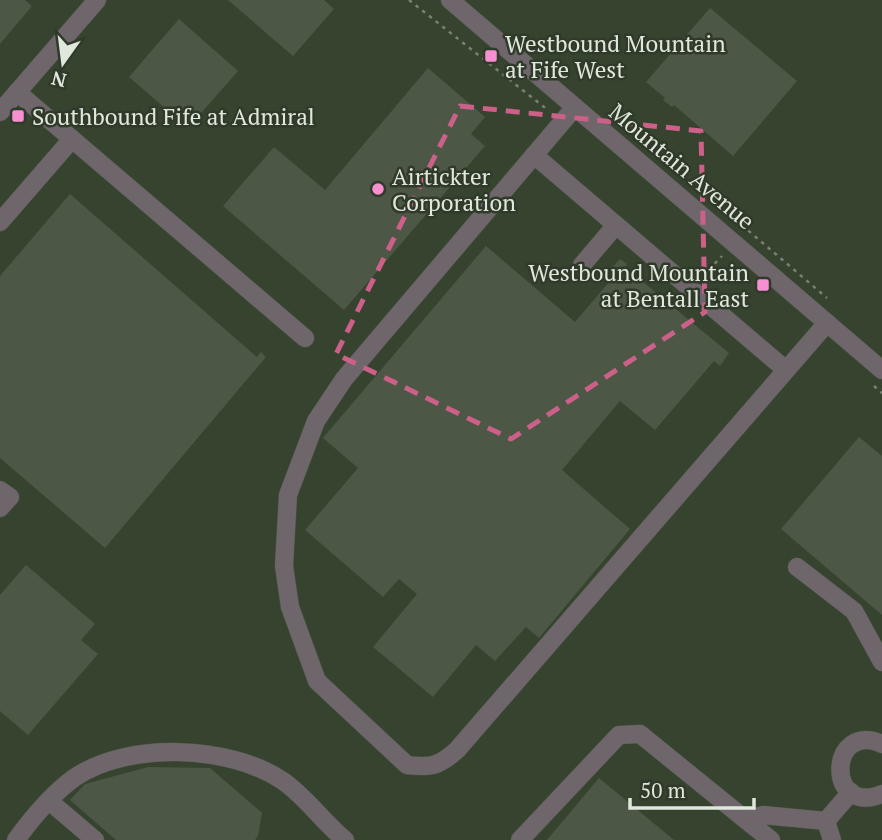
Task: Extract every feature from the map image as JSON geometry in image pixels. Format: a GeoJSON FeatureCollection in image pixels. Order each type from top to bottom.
{"type":"FeatureCollection","features":[{"type":"Feature","properties":{"kind":"street","name":"Mountain Avenue"},"geometry":{"type":"LineString","coordinates":[[450,0],[882,370]]}},
{"type":"Feature","properties":{"kind":"street"},"geometry":{"type":"LineString","coordinates":[[0,112],[95,1]]}},
{"type":"Feature","properties":{"kind":"street"},"geometry":{"type":"LineString","coordinates":[[17,92],[305,338]]}},
{"type":"Feature","properties":{"kind":"street"},"geometry":{"type":"LineString","coordinates":[[575,107],[344,379],[316,421],[288,495],[284,566],[290,607],[317,681],[407,765],[424,768],[442,763],[457,750],[827,323]]}},
{"type":"Feature","properties":{"kind":"street"},"geometry":{"type":"LineString","coordinates":[[0,222],[72,139]]}},
{"type":"Feature","properties":{"kind":"street"},"geometry":{"type":"LineString","coordinates":[[534,155],[786,370]]}},
{"type":"Feature","properties":{"kind":"street"},"geometry":{"type":"LineString","coordinates":[[582,265],[616,225]]}},
{"type":"Feature","properties":{"kind":"street"},"geometry":{"type":"LineString","coordinates":[[0,490],[10,497],[0,508]]}},
{"type":"Feature","properties":{"kind":"street"},"geometry":{"type":"LineString","coordinates":[[797,566],[855,611],[882,662]]}},
{"type":"Feature","properties":{"kind":"street"},"geometry":{"type":"LineString","coordinates":[[520,840],[619,735],[639,734],[771,840]]}},
{"type":"Feature","properties":{"kind":"street"},"geometry":{"type":"LineString","coordinates":[[882,744],[863,740],[852,745],[844,753],[839,773],[842,782],[851,792],[868,798],[882,794]]}},
{"type":"Feature","properties":{"kind":"street"},"geometry":{"type":"LineString","coordinates":[[0,831],[13,840],[74,778],[104,762],[161,753],[212,754],[253,765],[285,782],[345,840]]}},
{"type":"Feature","properties":{"kind":"street"},"geometry":{"type":"LineString","coordinates":[[826,821],[851,792]]}},
{"type":"Feature","properties":{"kind":"street"},"geometry":{"type":"LineString","coordinates":[[49,801],[95,840]]}},
{"type":"Feature","properties":{"kind":"street"},"geometry":{"type":"LineString","coordinates":[[746,820],[763,815],[826,821]]}},
{"type":"Feature","properties":{"kind":"street"},"geometry":{"type":"LineString","coordinates":[[826,821],[832,840]]}},
{"type":"Feature","properties":{"kind":"path"},"geometry":{"type":"LineString","coordinates":[[692,289],[722,256],[736,245]]}},
{"type":"Feature","properties":{"kind":"highlighted area"},"geometry":{"type":"Polygon","coordinates":[[[460,106],[701,131],[705,312],[511,439],[336,354],[460,106]]]}},
{"type":"Feature","properties":{"kind":"shaded area"},"geometry":{"type":"Polygon","coordinates":[[[0,0],[882,0],[882,840],[0,840],[0,0]]]}},
{"type":"Feature","properties":{"kind":"building"},"geometry":{"type":"Polygon","coordinates":[[[0,0],[25,0],[32,6],[0,44],[0,0]]]}},
{"type":"Feature","properties":{"kind":"building"},"geometry":{"type":"Polygon","coordinates":[[[228,0],[324,0],[334,9],[293,56],[228,0]]]}},
{"type":"Feature","properties":{"kind":"building"},"geometry":{"type":"Polygon","coordinates":[[[710,8],[797,81],[733,156],[674,105],[672,107],[663,100],[665,98],[646,82],[710,8]]]}},
{"type":"Feature","properties":{"kind":"building"},"geometry":{"type":"Polygon","coordinates":[[[179,19],[238,71],[188,128],[129,77],[179,19]]]}},
{"type":"Feature","properties":{"kind":"building"},"geometry":{"type":"Polygon","coordinates":[[[428,68],[485,117],[471,134],[485,146],[344,310],[223,206],[274,147],[325,190],[428,68]]]}},
{"type":"Feature","properties":{"kind":"building"},"geometry":{"type":"Polygon","coordinates":[[[70,194],[257,357],[261,352],[266,357],[105,548],[0,458],[0,276],[70,194]]]}},
{"type":"Feature","properties":{"kind":"building"},"geometry":{"type":"Polygon","coordinates":[[[486,246],[575,322],[615,275],[610,270],[620,259],[627,264],[625,267],[729,353],[720,366],[714,361],[655,430],[620,401],[562,470],[630,529],[539,638],[526,627],[495,661],[476,645],[433,697],[373,647],[417,594],[399,579],[383,597],[305,530],[358,468],[323,438],[486,246]]]}},
{"type":"Feature","properties":{"kind":"building"},"geometry":{"type":"Polygon","coordinates":[[[859,437],[882,456],[882,615],[781,529],[859,437]]]}},
{"type":"Feature","properties":{"kind":"building"},"geometry":{"type":"Polygon","coordinates":[[[26,565],[95,624],[81,640],[98,654],[28,735],[0,711],[0,595],[26,565]]]}},
{"type":"Feature","properties":{"kind":"building"},"geometry":{"type":"Polygon","coordinates":[[[148,767],[210,768],[262,813],[258,836],[255,839],[257,840],[116,840],[70,800],[85,784],[148,767]]]}},
{"type":"Feature","properties":{"kind":"building"},"geometry":{"type":"Polygon","coordinates":[[[599,778],[674,840],[547,840],[599,778]]]}},
{"type":"Feature","properties":{"kind":"place","name":"Westbound Mountain at Fife West"},"geometry":{"type":"Point","coordinates":[491,56]}},
{"type":"Feature","properties":{"kind":"place","name":"Southbound Fife at Admiral"},"geometry":{"type":"Point","coordinates":[18,116]}},
{"type":"Feature","properties":{"kind":"place","name":"Airtickter Corporation"},"geometry":{"type":"Point","coordinates":[378,189]}},
{"type":"Feature","properties":{"kind":"place","name":"Westbound Mountain at Bentall East"},"geometry":{"type":"Point","coordinates":[763,285]}}]}
